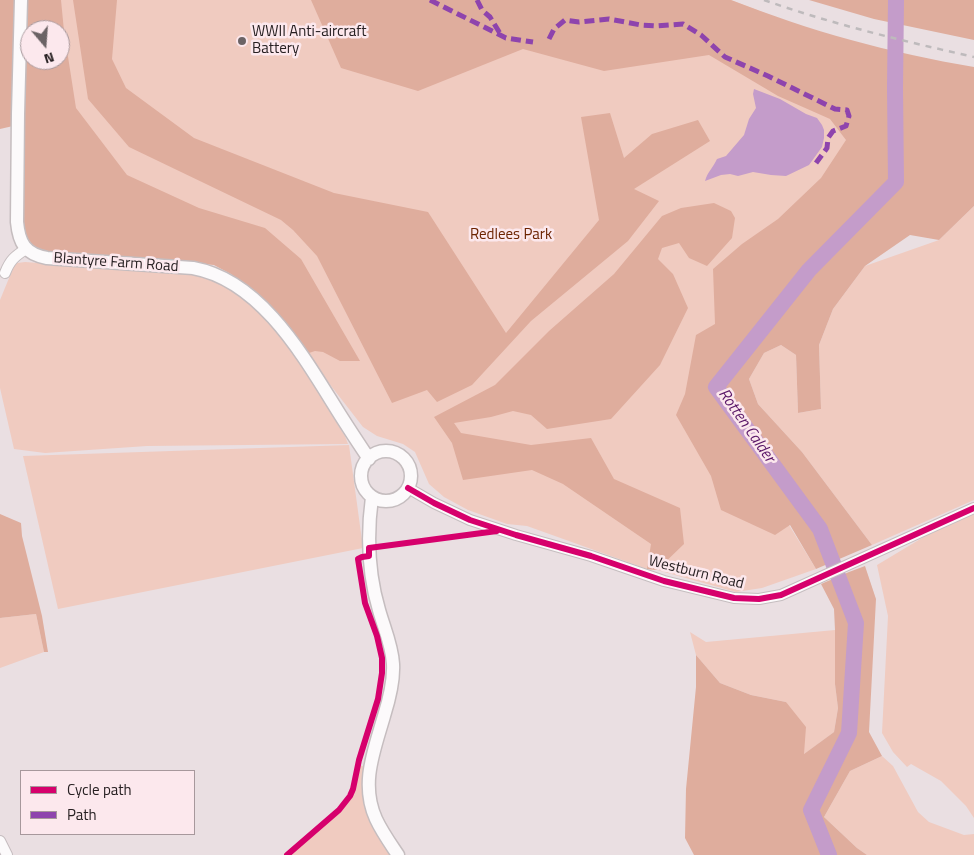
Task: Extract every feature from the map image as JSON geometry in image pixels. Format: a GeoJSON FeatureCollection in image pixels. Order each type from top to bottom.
{"type":"FeatureCollection","features":[{"type":"Feature","properties":{"kind":"main road"},"geometry":{"type":"LineString","coordinates":[[21,0],[17,222],[20,238],[26,249]]}},
{"type":"Feature","properties":{"kind":"main road","name":"Blantyre Farm Road"},"geometry":{"type":"LineString","coordinates":[[26,249],[30,253],[47,258],[193,268],[210,272],[230,281],[248,294],[290,339],[369,459]]}},
{"type":"Feature","properties":{"kind":"main road"},"geometry":{"type":"LineString","coordinates":[[387,452],[395,453],[402,457],[407,463],[411,480],[403,494],[396,499],[388,501],[372,497],[366,491],[362,484],[361,476],[363,468],[369,459],[379,453],[387,452]]}},
{"type":"Feature","properties":{"kind":"main road"},"geometry":{"type":"LineString","coordinates":[[372,497],[369,520],[369,556],[376,599],[391,648],[394,669],[390,696],[371,760],[368,793],[376,819],[398,855]]}},
{"type":"Feature","properties":{"kind":"street"},"geometry":{"type":"LineString","coordinates":[[5,273],[14,257],[26,249]]}},
{"type":"Feature","properties":{"kind":"street","name":"Westburn Road"},"geometry":{"type":"LineString","coordinates":[[408,488],[470,520],[516,535],[591,556],[664,581],[734,598],[759,599],[780,595],[974,508]]}},
{"type":"Feature","properties":{"kind":"street"},"geometry":{"type":"LineString","coordinates":[[0,840],[7,855]]}},
{"type":"Feature","properties":{"kind":"green space","name":"Redlees Park"},"geometry":{"type":"Polygon","coordinates":[[[26,0],[731,0],[765,13],[865,152],[698,386],[816,569],[762,588],[736,592],[657,570],[647,569],[527,526],[507,524],[468,510],[444,497],[429,484],[415,452],[403,444],[377,436],[363,427],[268,305],[231,274],[214,265],[175,260],[78,255],[32,244],[28,70],[70,70],[70,20],[26,20],[26,0]]]}},
{"type":"Feature","properties":{"kind":"green space"},"geometry":{"type":"Polygon","coordinates":[[[974,206],[974,500],[872,545],[802,452],[758,404],[749,379],[764,353],[781,345],[796,355],[798,413],[821,409],[819,345],[833,309],[865,266],[939,240],[974,206]]]}},
{"type":"Feature","properties":{"kind":"green space"},"geometry":{"type":"Polygon","coordinates":[[[17,263],[185,272],[211,279],[233,291],[254,307],[289,346],[319,392],[348,444],[147,446],[45,453],[14,449],[0,388],[0,300],[14,266],[17,263]]]}},
{"type":"Feature","properties":{"kind":"green space"},"geometry":{"type":"Polygon","coordinates":[[[349,445],[363,548],[58,609],[23,456],[349,445]]]}},
{"type":"Feature","properties":{"kind":"green space"},"geometry":{"type":"Polygon","coordinates":[[[974,514],[974,818],[966,806],[941,781],[911,764],[907,767],[893,752],[882,733],[888,616],[877,565],[927,535],[974,514]]]}},
{"type":"Feature","properties":{"kind":"green space"},"geometry":{"type":"Polygon","coordinates":[[[36,614],[44,652],[0,668],[0,618],[36,614]]]}},
{"type":"Feature","properties":{"kind":"green space"},"geometry":{"type":"Polygon","coordinates":[[[835,630],[835,684],[838,708],[834,732],[803,755],[786,702],[751,695],[720,683],[696,655],[690,632],[706,642],[835,630]]]}},
{"type":"Feature","properties":{"kind":"green space"},"geometry":{"type":"Polygon","coordinates":[[[882,756],[893,766],[918,812],[929,822],[964,835],[974,834],[974,855],[867,855],[824,817],[850,771],[882,756]]]}},
{"type":"Feature","properties":{"kind":"green space"},"geometry":{"type":"Polygon","coordinates":[[[360,765],[365,767],[392,855],[290,855],[349,802],[360,765]]]}},
{"type":"Feature","properties":{"kind":"shaded area"},"geometry":{"type":"Polygon","coordinates":[[[0,0],[17,0],[13,126],[0,129],[0,0]]]}},
{"type":"Feature","properties":{"kind":"shaded area"},"geometry":{"type":"Polygon","coordinates":[[[26,0],[61,0],[63,20],[26,20],[26,0]]]}},
{"type":"Feature","properties":{"kind":"shaded area"},"geometry":{"type":"Polygon","coordinates":[[[73,0],[117,0],[112,59],[126,88],[194,138],[334,193],[428,212],[506,333],[599,220],[581,117],[610,113],[624,158],[652,134],[698,120],[710,141],[634,189],[659,201],[628,241],[531,321],[472,385],[437,402],[427,390],[392,403],[317,256],[293,230],[281,220],[129,147],[88,99],[73,0]]]}},
{"type":"Feature","properties":{"kind":"shaded area"},"geometry":{"type":"Polygon","coordinates":[[[311,0],[731,0],[790,22],[851,40],[912,55],[974,67],[974,206],[939,240],[910,235],[865,266],[833,309],[819,345],[821,409],[798,413],[796,355],[781,345],[764,353],[749,379],[758,404],[802,452],[872,545],[816,569],[790,525],[775,535],[721,510],[711,476],[676,415],[685,394],[696,335],[715,324],[713,269],[742,244],[778,219],[821,178],[846,140],[830,119],[778,96],[709,55],[604,71],[523,49],[418,91],[341,68],[311,0]]]}},
{"type":"Feature","properties":{"kind":"shaded area"},"geometry":{"type":"Polygon","coordinates":[[[809,0],[974,0],[974,40],[874,19],[809,0]]]}},
{"type":"Feature","properties":{"kind":"shaded area"},"geometry":{"type":"Polygon","coordinates":[[[25,70],[70,70],[76,108],[127,175],[199,208],[265,228],[301,259],[360,361],[340,361],[323,352],[315,351],[306,354],[268,305],[231,274],[214,265],[175,260],[45,252],[29,241],[22,222],[25,70]]]}},
{"type":"Feature","properties":{"kind":"shaded area"},"geometry":{"type":"Polygon","coordinates":[[[754,89],[780,99],[817,118],[824,130],[822,147],[809,165],[786,176],[753,172],[738,176],[730,174],[721,175],[705,181],[717,159],[726,156],[744,135],[749,119],[756,108],[753,94],[754,89]]]}},
{"type":"Feature","properties":{"kind":"shaded area"},"geometry":{"type":"Polygon","coordinates":[[[714,203],[731,211],[735,218],[732,238],[707,266],[689,258],[679,243],[662,248],[658,259],[673,274],[688,308],[660,365],[611,419],[547,429],[531,415],[513,411],[454,423],[461,433],[531,445],[591,438],[614,479],[680,508],[684,544],[657,570],[647,569],[651,544],[563,484],[532,470],[463,480],[452,443],[434,417],[495,385],[549,331],[614,274],[662,216],[681,208],[714,203]]]}},
{"type":"Feature","properties":{"kind":"shaded area"},"geometry":{"type":"Polygon","coordinates":[[[0,514],[21,523],[22,536],[42,616],[48,652],[44,652],[36,614],[0,618],[0,514]]]}},
{"type":"Feature","properties":{"kind":"shaded area"},"geometry":{"type":"Polygon","coordinates":[[[865,566],[876,599],[869,732],[882,756],[850,771],[824,817],[867,855],[694,855],[685,838],[686,789],[696,687],[696,655],[720,683],[751,695],[786,702],[806,727],[804,754],[834,732],[838,708],[835,684],[834,609],[821,584],[865,566]]]}},
{"type":"Feature","properties":{"kind":"waterway","name":"Rotten Calder"},"geometry":{"type":"LineString","coordinates":[[829,855],[811,810],[849,733],[856,623],[820,529],[716,387],[809,270],[896,182],[896,0]]}},
{"type":"Feature","properties":{"kind":"railway"},"geometry":{"type":"LineString","coordinates":[[764,0],[868,32],[974,57]]}},
{"type":"Feature","properties":{"kind":"marked path"},"geometry":{"type":"LineString","coordinates":[[430,0],[506,38],[533,42]]}},
{"type":"Feature","properties":{"kind":"marked path"},"geometry":{"type":"LineString","coordinates":[[477,0],[482,10],[490,17],[501,35]]}},
{"type":"Feature","properties":{"kind":"marked path"},"geometry":{"type":"LineString","coordinates":[[549,39],[554,29],[565,20],[579,22],[609,19],[657,26],[683,24],[701,35],[725,57],[835,109],[847,110],[849,116],[846,126],[833,131],[828,138],[827,148],[816,163]]}},
{"type":"Feature","properties":{"kind":"cycle path"},"geometry":{"type":"LineString","coordinates":[[408,488],[470,520],[516,535],[591,556],[664,581],[734,598],[759,599],[781,595],[974,508]]}},
{"type":"Feature","properties":{"kind":"cycle path"},"geometry":{"type":"LineString","coordinates":[[287,855],[339,810],[350,796],[378,699],[382,658],[377,636],[365,603],[358,559],[369,556],[369,548],[497,531]]}},
{"type":"Feature","properties":{"kind":"place","name":"WWII Anti-aircraft Battery"},"geometry":{"type":"Point","coordinates":[242,41]}}]}
